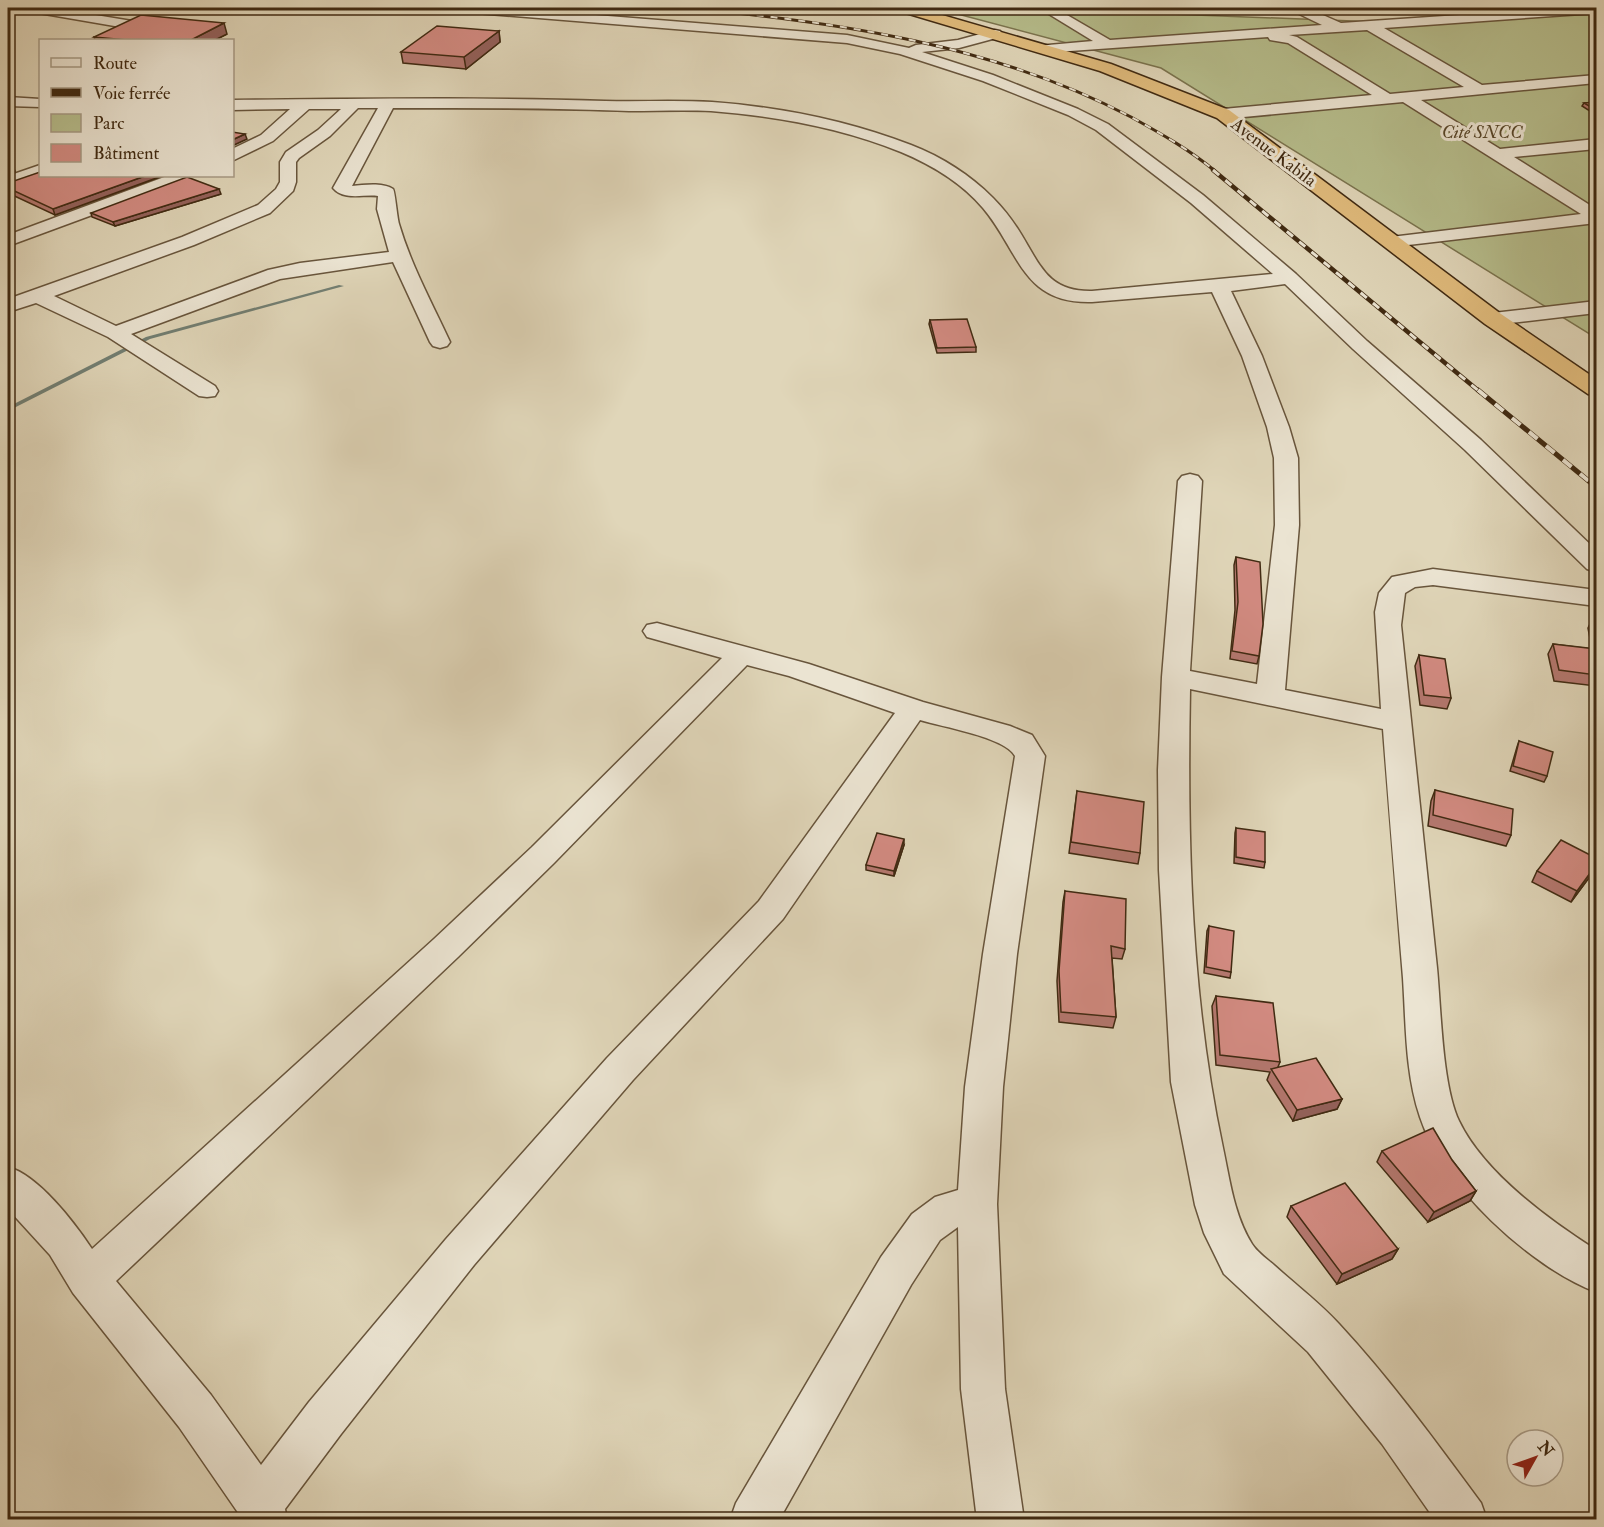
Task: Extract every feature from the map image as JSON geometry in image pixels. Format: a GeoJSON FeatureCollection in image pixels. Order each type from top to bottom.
{"type":"FeatureCollection","features":[{"type":"Feature","properties":{"kind":"highway","name":"Avenue Kabila"},"geometry":{"type":"LineString","coordinates":[[904,8],[995,34],[1177,92],[1223,114],[1493,319],[1596,389]]}},
{"type":"Feature","properties":{"kind":"street"},"geometry":{"type":"LineString","coordinates":[[33,8],[132,25]]}},
{"type":"Feature","properties":{"kind":"street"},"geometry":{"type":"LineString","coordinates":[[464,8],[847,39],[928,58],[1022,91],[1102,127],[1197,199],[1289,278],[1360,345],[1473,445],[1596,564]]}},
{"type":"Feature","properties":{"kind":"street"},"geometry":{"type":"LineString","coordinates":[[1046,8],[1109,45]]}},
{"type":"Feature","properties":{"kind":"street"},"geometry":{"type":"LineString","coordinates":[[1298,8],[1340,28]]}},
{"type":"Feature","properties":{"kind":"street"},"geometry":{"type":"LineString","coordinates":[[1419,8],[1443,21]]}},
{"type":"Feature","properties":{"kind":"street"},"geometry":{"type":"LineString","coordinates":[[1042,49],[1260,34],[1294,36],[1340,28],[1596,9]]}},
{"type":"Feature","properties":{"kind":"street"},"geometry":{"type":"LineString","coordinates":[[1370,26],[1480,90]]}},
{"type":"Feature","properties":{"kind":"street"},"geometry":{"type":"LineString","coordinates":[[903,51],[959,44],[995,34]]}},
{"type":"Feature","properties":{"kind":"street"},"geometry":{"type":"LineString","coordinates":[[1294,36],[1388,99]]}},
{"type":"Feature","properties":{"kind":"street"},"geometry":{"type":"LineString","coordinates":[[928,58],[959,44]]}},
{"type":"Feature","properties":{"kind":"street"},"geometry":{"type":"LineString","coordinates":[[1223,114],[1596,79]]}},
{"type":"Feature","properties":{"kind":"street"},"geometry":{"type":"LineString","coordinates":[[1406,97],[1596,217]]}},
{"type":"Feature","properties":{"kind":"street"},"geometry":{"type":"LineString","coordinates":[[8,102],[39,103]]}},
{"type":"Feature","properties":{"kind":"street"},"geometry":{"type":"LineString","coordinates":[[8,306],[189,241],[264,208],[284,191],[288,182],[288,162],[292,155],[324,133],[354,104]]}},
{"type":"Feature","properties":{"kind":"street"},"geometry":{"type":"LineString","coordinates":[[388,104],[342,188],[346,191],[377,190],[387,193],[386,209],[399,256],[440,342]]}},
{"type":"Feature","properties":{"kind":"street"},"geometry":{"type":"LineString","coordinates":[[234,105],[696,106],[749,110],[792,117],[882,139],[924,155],[961,177],[986,200],[1006,224],[1045,285],[1059,293],[1072,296],[1093,296],[1289,278]]}},
{"type":"Feature","properties":{"kind":"street"},"geometry":{"type":"LineString","coordinates":[[234,155],[267,138],[304,105]]}},
{"type":"Feature","properties":{"kind":"street"},"geometry":{"type":"LineString","coordinates":[[1499,154],[1596,144]]}},
{"type":"Feature","properties":{"kind":"street"},"geometry":{"type":"LineString","coordinates":[[8,182],[39,170]]}},
{"type":"Feature","properties":{"kind":"street"},"geometry":{"type":"LineString","coordinates":[[8,241],[178,177]]}},
{"type":"Feature","properties":{"kind":"street"},"geometry":{"type":"LineString","coordinates":[[1391,242],[1596,217]]}},
{"type":"Feature","properties":{"kind":"street"},"geometry":{"type":"LineString","coordinates":[[115,333],[275,274],[300,268],[399,256]]}},
{"type":"Feature","properties":{"kind":"street"},"geometry":{"type":"LineString","coordinates":[[1219,286],[1252,356],[1278,428],[1286,458],[1287,525],[1270,696]]}},
{"type":"Feature","properties":{"kind":"street"},"geometry":{"type":"LineString","coordinates":[[36,295],[115,333],[207,391]]}},
{"type":"Feature","properties":{"kind":"street"},"geometry":{"type":"LineString","coordinates":[[1493,319],[1596,307]]}},
{"type":"Feature","properties":{"kind":"street"},"geometry":{"type":"LineString","coordinates":[[1190,482],[1176,677],[1173,781],[1176,893],[1190,1082],[1215,1205],[1224,1233],[1239,1260],[1323,1337],[1398,1428],[1464,1520]]}},
{"type":"Feature","properties":{"kind":"street"},"geometry":{"type":"LineString","coordinates":[[1596,598],[1433,577],[1403,582],[1388,596],[1388,625],[1425,1032],[1439,1118],[1447,1136],[1464,1159],[1525,1225],[1596,1273]]}},
{"type":"Feature","properties":{"kind":"street"},"geometry":{"type":"LineString","coordinates":[[657,631],[820,676],[913,709],[1013,737],[1022,742],[1030,756],[1000,954],[984,1087],[977,1204],[982,1389],[1001,1520]]}},
{"type":"Feature","properties":{"kind":"street"},"geometry":{"type":"LineString","coordinates":[[88,1279],[478,917],[741,655]]}},
{"type":"Feature","properties":{"kind":"street"},"geometry":{"type":"LineString","coordinates":[[1176,677],[1397,722]]}},
{"type":"Feature","properties":{"kind":"street"},"geometry":{"type":"LineString","coordinates":[[8,1184],[64,1242],[88,1279],[195,1411],[262,1512],[325,1418],[460,1252],[620,1069],[771,910],[913,709]]}},
{"type":"Feature","properties":{"kind":"street"},"geometry":{"type":"LineString","coordinates":[[753,1520],[896,1271],[926,1227],[949,1210],[977,1204]]}},
{"type":"Feature","properties":{"kind":"green space","name":"Cité SNCC"},"geometry":{"type":"Polygon","coordinates":[[[935,8],[1015,8],[1404,23],[1596,8],[1596,338],[1161,68],[935,8]]]}},
{"type":"Feature","properties":{"kind":"building"},"geometry":{"type":"Polygon","coordinates":[[[141,15],[224,23],[193,39],[94,37],[141,15]]]}},
{"type":"Feature","properties":{"kind":"building"},"geometry":{"type":"Polygon","coordinates":[[[437,26],[499,31],[464,57],[401,52],[437,26]]]}},
{"type":"Feature","properties":{"kind":"building"},"geometry":{"type":"Polygon","coordinates":[[[1596,102],[1596,110],[1584,103],[1596,102]]]}},
{"type":"Feature","properties":{"kind":"building"},"geometry":{"type":"Polygon","coordinates":[[[234,132],[245,134],[234,139],[234,132]]]}},
{"type":"Feature","properties":{"kind":"building"},"geometry":{"type":"Polygon","coordinates":[[[39,172],[39,177],[142,177],[53,209],[8,188],[8,183],[39,172]]]}},
{"type":"Feature","properties":{"kind":"building"},"geometry":{"type":"Polygon","coordinates":[[[187,177],[219,189],[113,222],[91,213],[187,177]]]}},
{"type":"Feature","properties":{"kind":"building"},"geometry":{"type":"Polygon","coordinates":[[[967,319],[976,347],[937,348],[930,320],[967,319]]]}},
{"type":"Feature","properties":{"kind":"building"},"geometry":{"type":"Polygon","coordinates":[[[1236,557],[1260,562],[1263,624],[1259,656],[1232,651],[1238,602],[1236,557]]]}},
{"type":"Feature","properties":{"kind":"building"},"geometry":{"type":"Polygon","coordinates":[[[1593,617],[1596,618],[1596,636],[1593,617]]]}},
{"type":"Feature","properties":{"kind":"building"},"geometry":{"type":"Polygon","coordinates":[[[1553,644],[1596,649],[1596,675],[1559,670],[1553,644]]]}},
{"type":"Feature","properties":{"kind":"building"},"geometry":{"type":"Polygon","coordinates":[[[1419,655],[1445,659],[1451,698],[1424,695],[1419,655]]]}},
{"type":"Feature","properties":{"kind":"building"},"geometry":{"type":"Polygon","coordinates":[[[1519,741],[1553,752],[1547,776],[1513,766],[1519,741]]]}},
{"type":"Feature","properties":{"kind":"building"},"geometry":{"type":"Polygon","coordinates":[[[1435,790],[1513,809],[1511,835],[1433,815],[1435,790]]]}},
{"type":"Feature","properties":{"kind":"building"},"geometry":{"type":"Polygon","coordinates":[[[1077,791],[1144,802],[1140,853],[1071,842],[1077,791]]]}},
{"type":"Feature","properties":{"kind":"building"},"geometry":{"type":"Polygon","coordinates":[[[1236,828],[1265,832],[1265,862],[1236,857],[1236,828]]]}},
{"type":"Feature","properties":{"kind":"building"},"geometry":{"type":"Polygon","coordinates":[[[877,833],[904,839],[894,871],[866,865],[877,833]]]}},
{"type":"Feature","properties":{"kind":"building"},"geometry":{"type":"Polygon","coordinates":[[[1561,840],[1596,858],[1596,865],[1577,891],[1537,871],[1561,840]]]}},
{"type":"Feature","properties":{"kind":"building"},"geometry":{"type":"Polygon","coordinates":[[[1065,891],[1126,899],[1125,949],[1111,946],[1116,1017],[1061,1012],[1059,971],[1065,891]]]}},
{"type":"Feature","properties":{"kind":"building"},"geometry":{"type":"Polygon","coordinates":[[[1209,926],[1234,931],[1231,972],[1206,967],[1209,926]]]}},
{"type":"Feature","properties":{"kind":"building"},"geometry":{"type":"Polygon","coordinates":[[[1216,996],[1273,1003],[1280,1062],[1220,1055],[1216,996]]]}},
{"type":"Feature","properties":{"kind":"building"},"geometry":{"type":"Polygon","coordinates":[[[1316,1058],[1342,1099],[1297,1110],[1271,1069],[1316,1058]]]}},
{"type":"Feature","properties":{"kind":"building"},"geometry":{"type":"Polygon","coordinates":[[[1433,1128],[1452,1160],[1476,1191],[1434,1212],[1382,1151],[1433,1128]]]}},
{"type":"Feature","properties":{"kind":"building"},"geometry":{"type":"Polygon","coordinates":[[[1345,1183],[1398,1249],[1342,1274],[1291,1206],[1345,1183]]]}},
{"type":"Feature","properties":{"kind":"waterway"},"geometry":{"type":"LineString","coordinates":[[8,409],[148,338],[341,286]]}},
{"type":"Feature","properties":{"kind":"railway"},"geometry":{"type":"LineString","coordinates":[[687,8],[858,30],[970,55],[1079,92],[1164,136],[1215,171]]}},
{"type":"Feature","properties":{"kind":"railway"},"geometry":{"type":"LineString","coordinates":[[1213,170],[1480,392]]}},
{"type":"Feature","properties":{"kind":"railway"},"geometry":{"type":"LineString","coordinates":[[1478,390],[1596,487]]}}]}
